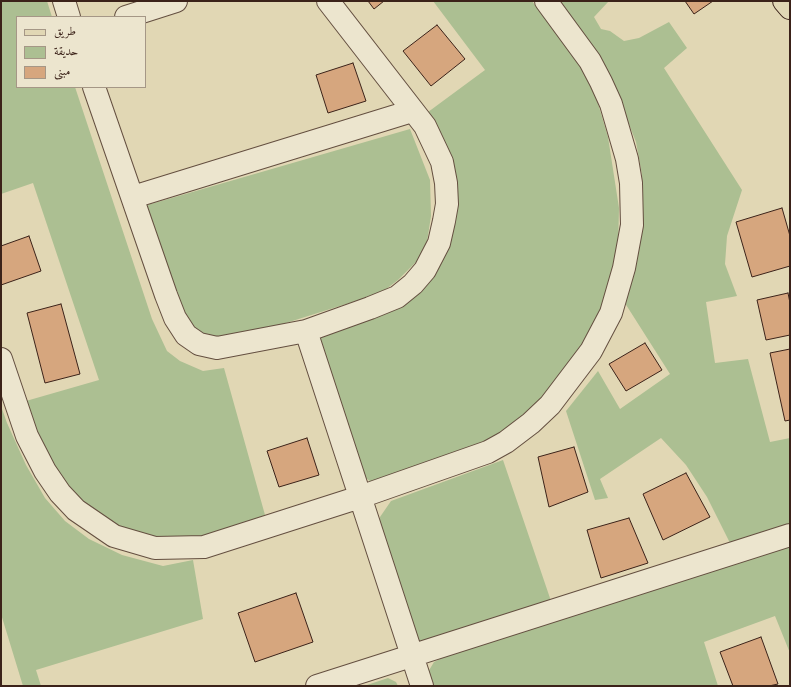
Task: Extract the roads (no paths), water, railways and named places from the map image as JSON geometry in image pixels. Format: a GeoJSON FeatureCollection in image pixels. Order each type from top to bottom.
{"type":"FeatureCollection","features":[{"type":"Feature","properties":{"kind":"main road"},"geometry":{"type":"LineString","coordinates":[[784,1],[790,8]]}},
{"type":"Feature","properties":{"kind":"street"},"geometry":{"type":"LineString","coordinates":[[64,1],[70,16]]}},
{"type":"Feature","properties":{"kind":"street"},"geometry":{"type":"LineString","coordinates":[[129,16],[176,1]]}},
{"type":"Feature","properties":{"kind":"street"},"geometry":{"type":"LineString","coordinates":[[94,88],[166,296],[175,318],[186,335],[199,344],[216,348],[306,330],[370,308],[397,297],[413,284],[425,270],[439,243],[447,204],[446,183],[442,162],[424,126],[328,1]]}},
{"type":"Feature","properties":{"kind":"street"},"geometry":{"type":"LineString","coordinates":[[1,359],[27,436],[44,471],[60,494],[76,510],[114,536],[154,548],[204,547],[360,498],[488,452],[506,442],[550,405],[591,351],[611,312],[624,268],[632,225],[631,183],[627,159],[611,104],[590,62],[546,1]]}},
{"type":"Feature","properties":{"kind":"street"},"geometry":{"type":"LineString","coordinates":[[133,197],[412,111]]}},
{"type":"Feature","properties":{"kind":"street"},"geometry":{"type":"LineString","coordinates":[[306,330],[422,686]]}},
{"type":"Feature","properties":{"kind":"street"},"geometry":{"type":"LineString","coordinates":[[317,686],[790,535]]}}]}
